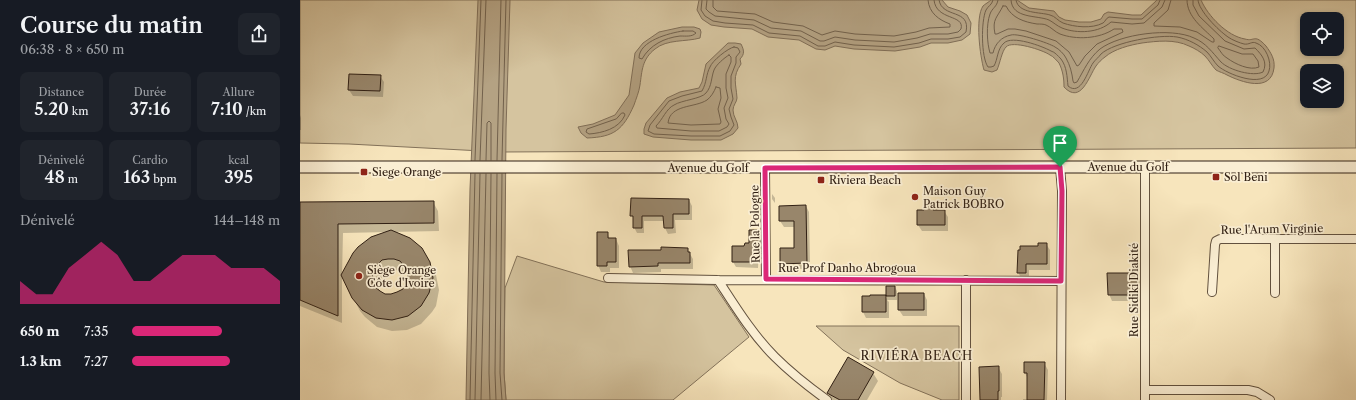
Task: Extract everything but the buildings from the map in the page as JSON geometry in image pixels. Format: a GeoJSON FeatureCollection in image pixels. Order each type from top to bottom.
{"type":"FeatureCollection","features":[{"type":"Feature","properties":{"kind":"main road","name":"Avenue du Golf"},"geometry":{"type":"LineString","coordinates":[[300,167],[1356,167]]}},
{"type":"Feature","properties":{"kind":"street"},"geometry":{"type":"LineString","coordinates":[[1060,167],[1062,191],[1061,400]]}},
{"type":"Feature","properties":{"kind":"street","name":"Rue la Pologne"},"geometry":{"type":"LineString","coordinates":[[765,168],[766,279]]}},
{"type":"Feature","properties":{"kind":"street","name":"Rue Sidiki Diakité"},"geometry":{"type":"LineString","coordinates":[[1145,400],[1146,168]]}},
{"type":"Feature","properties":{"kind":"street","name":"Rue l'Arum Virginie"},"geometry":{"type":"LineString","coordinates":[[1212,292],[1215,245],[1216,241],[1220,239],[1356,239]]}},
{"type":"Feature","properties":{"kind":"street"},"geometry":{"type":"LineString","coordinates":[[1275,239],[1275,293]]}},
{"type":"Feature","properties":{"kind":"street","name":"Rue Prof Danho Abrogoua"},"geometry":{"type":"LineString","coordinates":[[608,278],[718,280],[1061,281]]}},
{"type":"Feature","properties":{"kind":"street"},"geometry":{"type":"LineString","coordinates":[[718,280],[751,329],[774,356],[804,383],[828,400]]}},
{"type":"Feature","properties":{"kind":"street"},"geometry":{"type":"LineString","coordinates":[[966,280],[966,400]]}},
{"type":"Feature","properties":{"kind":"street"},"geometry":{"type":"LineString","coordinates":[[1145,390],[1248,390],[1257,392],[1270,400]]}},
{"type":"Feature","properties":{"kind":"shaded area"},"geometry":{"type":"Polygon","coordinates":[[[300,0],[1356,0],[1356,148],[501,152],[300,143],[300,0]]]}},
{"type":"Feature","properties":{"kind":"shaded area"},"geometry":{"type":"Polygon","coordinates":[[[517,256],[604,282],[714,285],[749,337],[673,400],[506,400],[504,373],[505,288],[517,256]]]}},
{"type":"Feature","properties":{"kind":"shaded area"},"geometry":{"type":"Polygon","coordinates":[[[816,326],[959,326],[959,400],[942,400],[900,383],[843,350],[816,326]]]}},
{"type":"Feature","properties":{"kind":"water"},"geometry":{"type":"Polygon","coordinates":[[[478,0],[510,0],[506,129],[504,373],[506,400],[466,400],[470,189],[478,0]]]}},
{"type":"Feature","properties":{"kind":"water"},"geometry":{"type":"Polygon","coordinates":[[[699,0],[942,0],[948,7],[967,15],[971,23],[970,34],[962,40],[948,43],[931,43],[920,47],[895,51],[854,49],[835,46],[825,50],[816,49],[799,40],[768,37],[752,29],[711,25],[702,19],[697,10],[699,0]]]}},
{"type":"Feature","properties":{"kind":"water"},"geometry":{"type":"Polygon","coordinates":[[[991,0],[1017,0],[1029,8],[1054,11],[1059,17],[1065,20],[1091,22],[1101,19],[1104,14],[1108,12],[1141,15],[1157,0],[1201,0],[1213,19],[1225,30],[1238,37],[1248,40],[1257,39],[1266,46],[1270,51],[1274,62],[1272,76],[1267,81],[1255,84],[1233,78],[1216,70],[1203,55],[1195,49],[1178,42],[1166,41],[1148,42],[1127,46],[1109,54],[1097,65],[1084,87],[1075,93],[1070,92],[1064,87],[1059,63],[1052,56],[1028,46],[1009,45],[1003,51],[997,70],[992,72],[984,70],[980,47],[979,19],[983,6],[991,0]]]}},
{"type":"Feature","properties":{"kind":"water"},"geometry":{"type":"Polygon","coordinates":[[[682,27],[694,27],[700,29],[700,38],[665,44],[655,49],[647,57],[642,70],[639,90],[626,121],[611,134],[604,136],[587,138],[581,133],[578,127],[593,124],[615,115],[629,95],[635,53],[643,43],[659,32],[682,27]]]}},
{"type":"Feature","properties":{"kind":"water"},"geometry":{"type":"Polygon","coordinates":[[[728,43],[741,44],[744,52],[740,59],[741,64],[736,73],[735,84],[737,98],[733,110],[738,128],[733,134],[721,140],[691,140],[653,137],[644,134],[646,123],[667,98],[680,92],[699,88],[706,64],[728,43]]]}},
{"type":"Feature","properties":{"kind":"place","name":"Siege Orange"},"geometry":{"type":"Point","coordinates":[364,172]}},
{"type":"Feature","properties":{"kind":"place","name":"Sol Beni"},"geometry":{"type":"Point","coordinates":[1216,177]}},
{"type":"Feature","properties":{"kind":"place","name":"Riviera Beach"},"geometry":{"type":"Point","coordinates":[821,180]}},
{"type":"Feature","properties":{"kind":"place","name":"Maison Guy Patrick BOBRO"},"geometry":{"type":"Point","coordinates":[915,197]}},
{"type":"Feature","properties":{"kind":"place","name":"Siège Orange Côte d'Ivoire"},"geometry":{"type":"Point","coordinates":[359,276]}},
{"type":"Feature","properties":{"kind":"district","name":"RIVIÉRA BEACH"},"geometry":{"type":"Point","coordinates":[917,355]}},
{"type":"Feature","properties":{"kind":"route"},"geometry":{"type":"LineString","coordinates":[[1060,167],[1062,191],[1061,281],[766,279],[765,168],[1060,167]]}}]}
